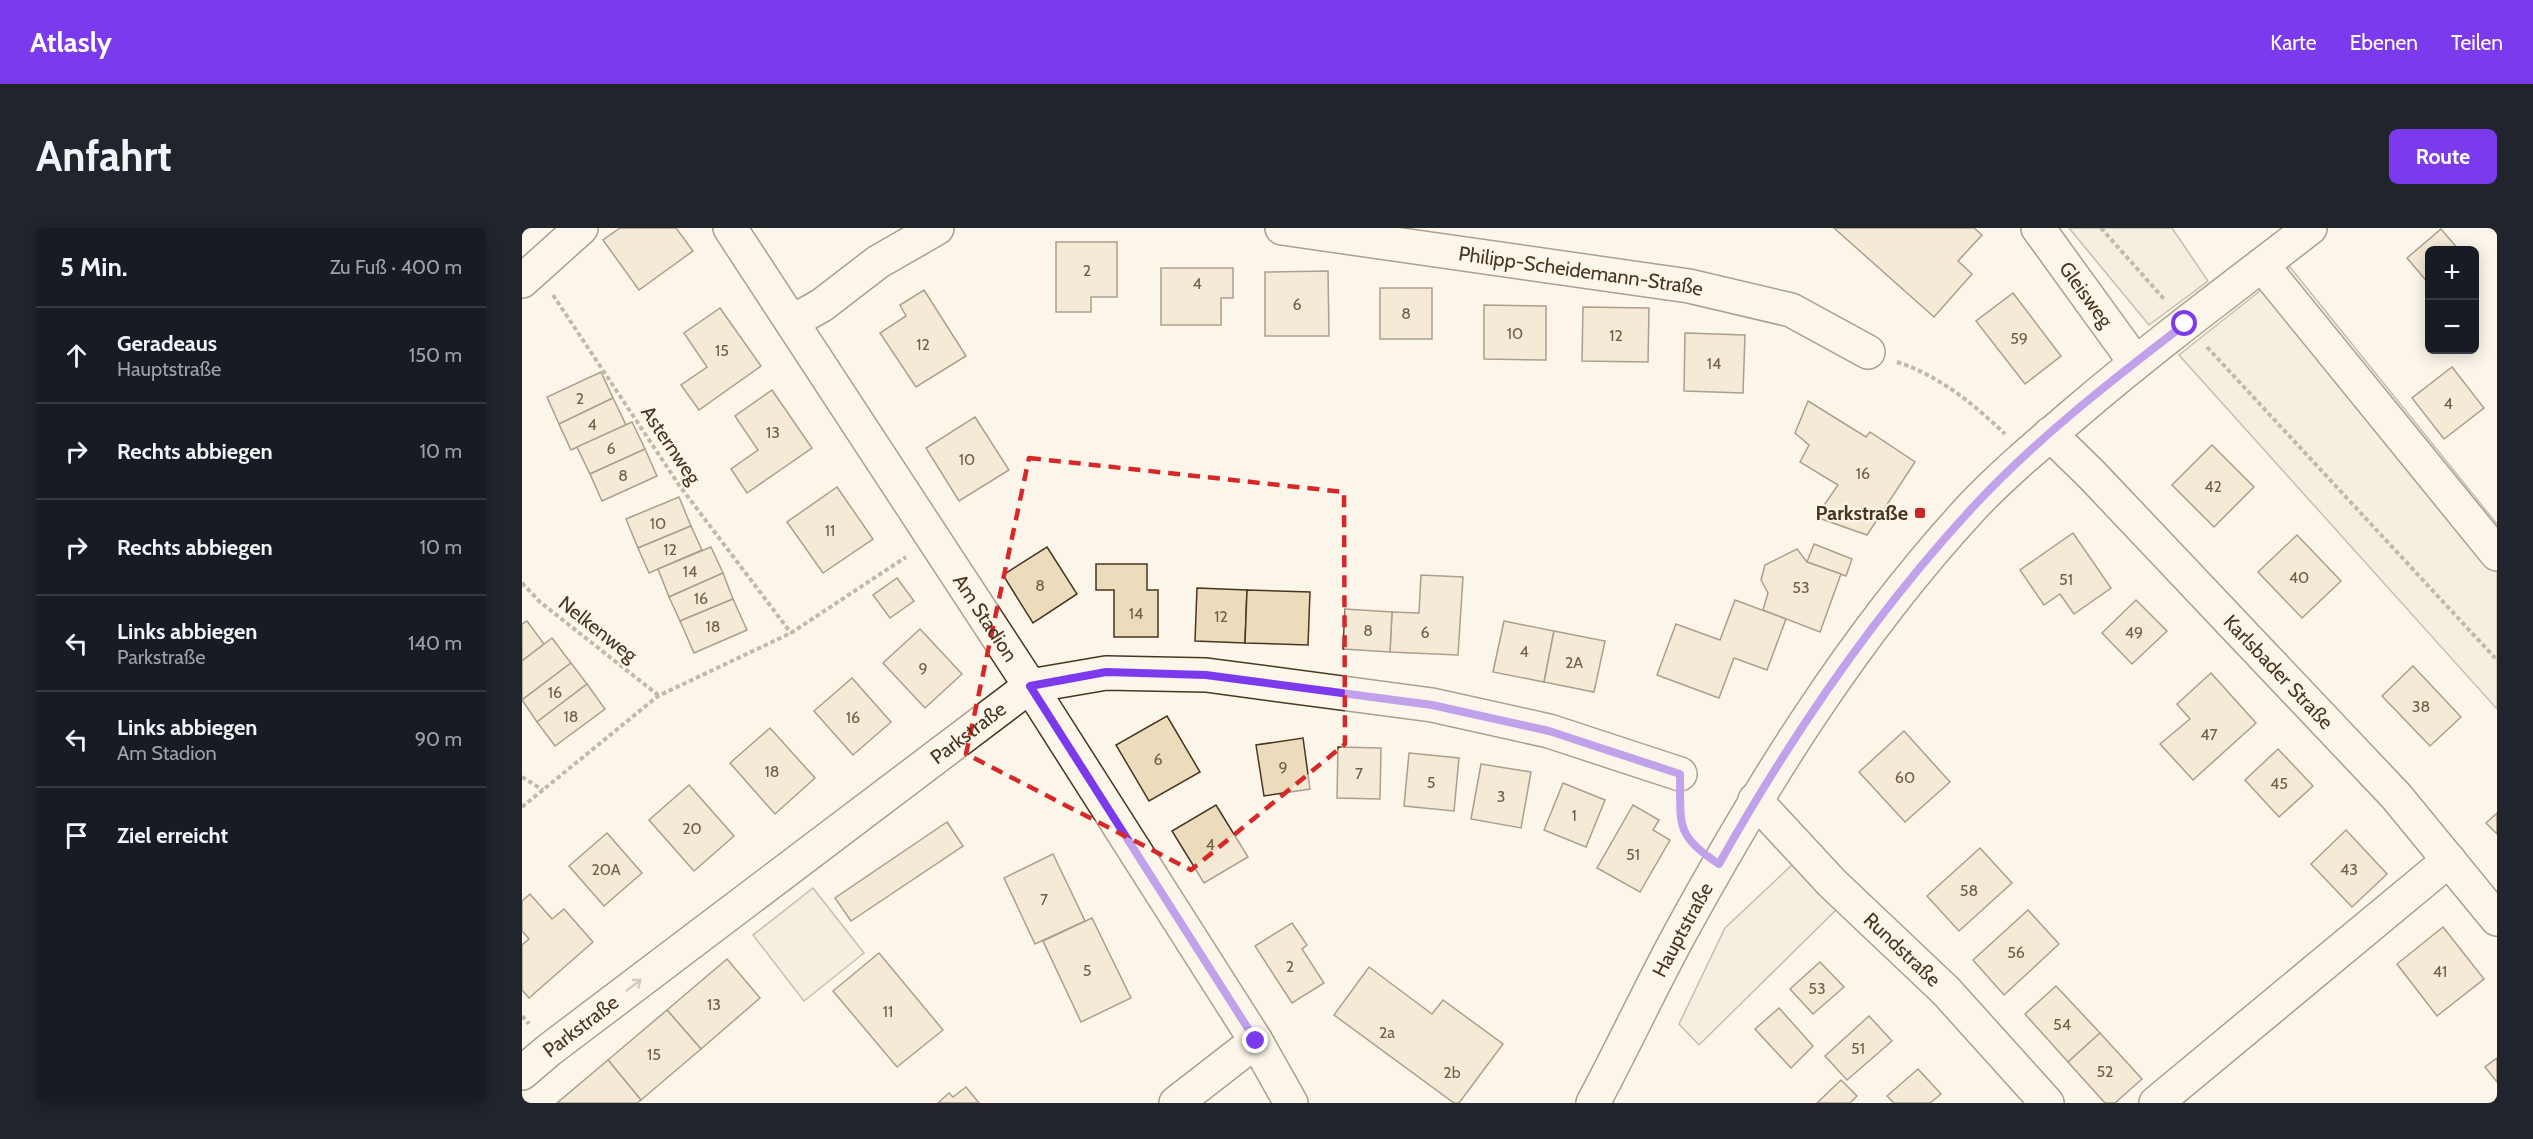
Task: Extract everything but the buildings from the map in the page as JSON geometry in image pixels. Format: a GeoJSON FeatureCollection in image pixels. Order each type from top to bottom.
{"type":"FeatureCollection","features":[{"type":"Feature","properties":{"kind":"street"},"geometry":{"type":"LineString","coordinates":[[529,274],[581,228]]}},
{"type":"Feature","properties":{"kind":"street","name":"Am Stadion"},"geometry":{"type":"LineString","coordinates":[[730,228],[1030,686],[1256,1041],[1291,1103]]}},
{"type":"Feature","properties":{"kind":"street"},"geometry":{"type":"LineString","coordinates":[[792,322],[822,305],[878,262],[937,228]]}},
{"type":"Feature","properties":{"kind":"street","name":"Philipp-Scheidemann-Straße"},"geometry":{"type":"LineString","coordinates":[[1282,228],[1689,286],[1791,310],[1868,352]]}},
{"type":"Feature","properties":{"kind":"street","name":"Gleisweg"},"geometry":{"type":"LineString","coordinates":[[2038,228],[2135,362]]}},
{"type":"Feature","properties":{"kind":"street","name":"Hauptstraße"},"geometry":{"type":"LineString","coordinates":[[1593,1103],[1676,941],[1755,800],[1813,709],[1888,604],[1974,506],[2039,445],[2135,362],[2310,228]]}},
{"type":"Feature","properties":{"kind":"street"},"geometry":{"type":"LineString","coordinates":[[2262,265],[2497,554]]}},
{"type":"Feature","properties":{"kind":"street","name":"Karlsbader Straße"},"geometry":{"type":"LineString","coordinates":[[2039,445],[2092,475],[2396,796],[2497,919]]}},
{"type":"Feature","properties":{"kind":"street","name":"Parkstraße"},"geometry":{"type":"LineString","coordinates":[[522,1073],[549,1050],[1030,686],[1106,672],[1206,675],[1420,704],[1549,731],[1680,774]]}},
{"type":"Feature","properties":{"kind":"street","name":"Rundstraße"},"geometry":{"type":"LineString","coordinates":[[1755,800],[1832,883],[1946,992],[2047,1103]]}},
{"type":"Feature","properties":{"kind":"street"},"geometry":{"type":"LineString","coordinates":[[2156,1103],[2449,860]]}},
{"type":"Feature","properties":{"kind":"street"},"geometry":{"type":"LineString","coordinates":[[1176,1103],[1256,1041]]}},
{"type":"Feature","properties":{"kind":"path"},"geometry":{"type":"LineString","coordinates":[[2101,228],[2185,324],[2497,660]]}},
{"type":"Feature","properties":{"kind":"path","name":"Asternweg"},"geometry":{"type":"LineString","coordinates":[[529,274],[679,485],[791,633]]}},
{"type":"Feature","properties":{"kind":"path"},"geometry":{"type":"LineString","coordinates":[[1868,352],[1923,370],[1987,417],[2039,445]]}},
{"type":"Feature","properties":{"kind":"path"},"geometry":{"type":"LineString","coordinates":[[522,807],[658,696],[791,633],[934,538]]}},
{"type":"Feature","properties":{"kind":"path","name":"Nelkenweg"},"geometry":{"type":"LineString","coordinates":[[522,583],[540,602],[658,696]]}},
{"type":"Feature","properties":{"kind":"path"},"geometry":{"type":"LineString","coordinates":[[1680,774],[1682,830],[1695,849],[1719,864]]}},
{"type":"Feature","properties":{"kind":"path"},"geometry":{"type":"LineString","coordinates":[[522,777],[543,790]]}},
{"type":"Feature","properties":{"kind":"highlighted area"},"geometry":{"type":"Polygon","coordinates":[[[1029,458],[1344,492],[1345,744],[1191,870],[966,754],[1029,458]]]}},
{"type":"Feature","properties":{"kind":"shaded area"},"geometry":{"type":"Polygon","coordinates":[[[2069,228],[2172,228],[2208,281],[2149,325],[2069,228]]]}},
{"type":"Feature","properties":{"kind":"shaded area"},"geometry":{"type":"Polygon","coordinates":[[[2290,267],[2497,524],[2497,709],[2179,355],[2290,267]]]}},
{"type":"Feature","properties":{"kind":"shaded area"},"geometry":{"type":"Polygon","coordinates":[[[1794,863],[1837,909],[1699,1045],[1679,1024],[1725,928],[1794,863]]]}},
{"type":"Feature","properties":{"kind":"shaded area"},"geometry":{"type":"Polygon","coordinates":[[[813,888],[864,953],[804,1001],[753,935],[813,888]]]}},
{"type":"Feature","properties":{"kind":"place","name":"Parkstraße"},"geometry":{"type":"Point","coordinates":[1920,513]}},
{"type":"Feature","properties":{"kind":"route"},"geometry":{"type":"LineString","coordinates":[[1256,1041],[1030,686],[1106,672],[1206,675],[1432,705],[1549,731],[1680,774],[1682,830],[1695,849],[1719,864],[1755,800],[1813,709],[1888,604],[1974,506],[2050,434],[2135,362],[2185,324]]}}]}
